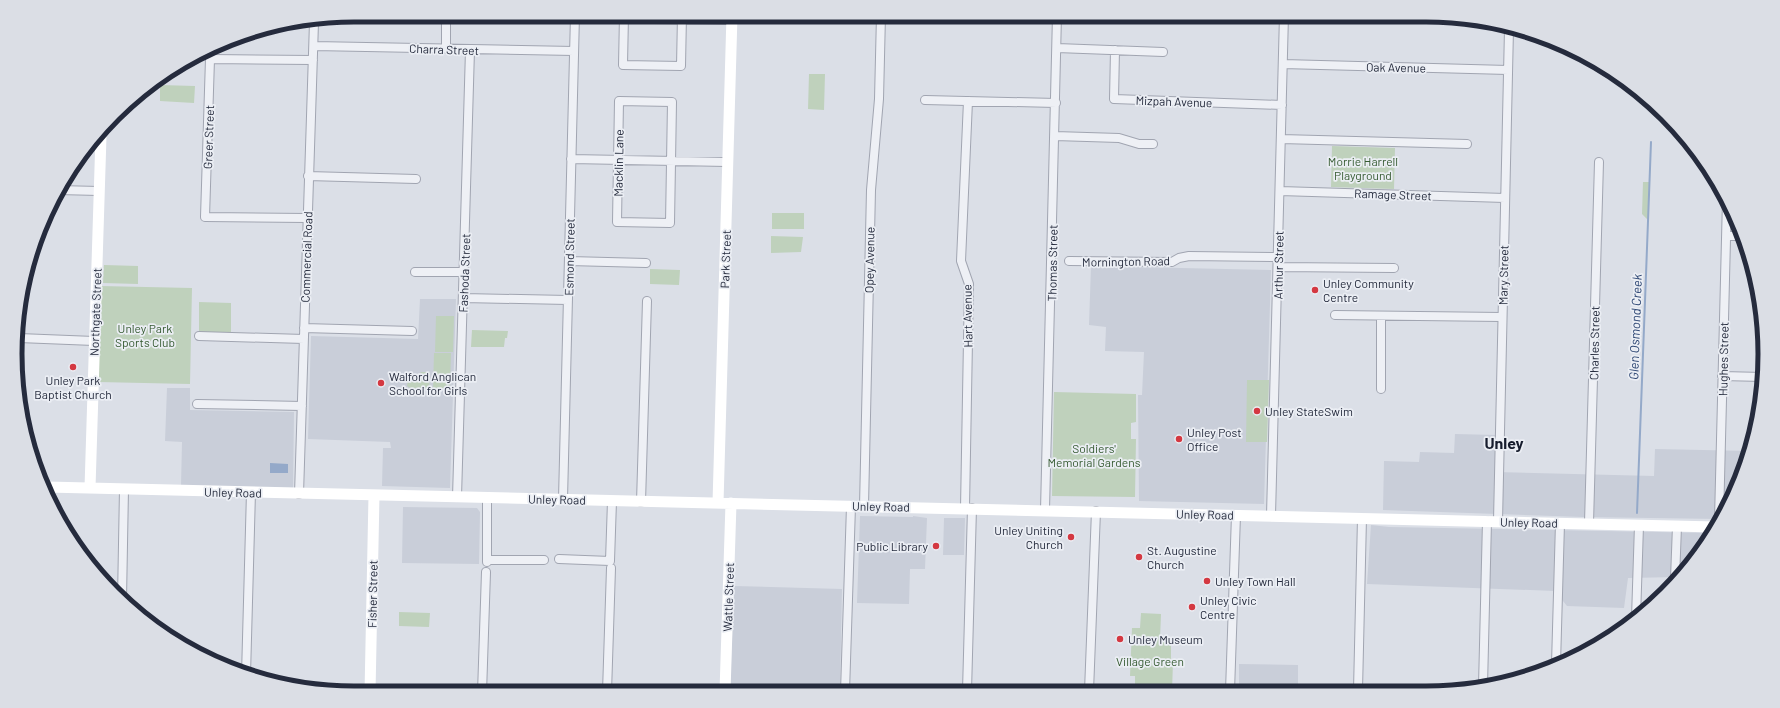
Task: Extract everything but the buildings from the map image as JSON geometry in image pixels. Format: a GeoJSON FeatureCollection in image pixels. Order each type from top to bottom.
{"type":"FeatureCollection","features":[{"type":"Feature","properties":{"kind":"main road","name":"Park Street"},"geometry":{"type":"LineString","coordinates":[[718,503],[731,22]]}},
{"type":"Feature","properties":{"kind":"main road","name":"Northgate Street"},"geometry":{"type":"LineString","coordinates":[[90,488],[100,140]]}},
{"type":"Feature","properties":{"kind":"main road","name":"Unley Road"},"geometry":{"type":"LineString","coordinates":[[50,487],[1709,527]]}},
{"type":"Feature","properties":{"kind":"main road","name":"Fisher Street"},"geometry":{"type":"LineString","coordinates":[[370,686],[374,495]]}},
{"type":"Feature","properties":{"kind":"main road","name":"Wattle Street"},"geometry":{"type":"LineString","coordinates":[[725,686],[731,503]]}},
{"type":"Feature","properties":{"kind":"street"},"geometry":{"type":"LineString","coordinates":[[446,22],[446,49]]}},
{"type":"Feature","properties":{"kind":"street","name":"Esmond Street"},"geometry":{"type":"LineString","coordinates":[[563,499],[575,22]]}},
{"type":"Feature","properties":{"kind":"street"},"geometry":{"type":"LineString","coordinates":[[624,22],[623,65],[681,66],[682,22]]}},
{"type":"Feature","properties":{"kind":"street","name":"Opey Avenue"},"geometry":{"type":"LineString","coordinates":[[864,506],[871,190],[879,99],[882,22]]}},
{"type":"Feature","properties":{"kind":"street","name":"Thomas Street"},"geometry":{"type":"LineString","coordinates":[[1045,510],[1057,22]]}},
{"type":"Feature","properties":{"kind":"street","name":"Arthur Street"},"geometry":{"type":"LineString","coordinates":[[1271,516],[1284,22]]}},
{"type":"Feature","properties":{"kind":"street","name":"Commercial Road"},"geometry":{"type":"LineString","coordinates":[[300,494],[308,176],[311,162],[314,25]]}},
{"type":"Feature","properties":{"kind":"street","name":"Mary Street"},"geometry":{"type":"LineString","coordinates":[[1498,521],[1509,32]]}},
{"type":"Feature","properties":{"kind":"street","name":"Charra Street"},"geometry":{"type":"LineString","coordinates":[[314,46],[574,51]]}},
{"type":"Feature","properties":{"kind":"street"},"geometry":{"type":"LineString","coordinates":[[1056,48],[1163,52]]}},
{"type":"Feature","properties":{"kind":"street","name":"Fashoda Street"},"geometry":{"type":"LineString","coordinates":[[457,497],[470,50]]}},
{"type":"Feature","properties":{"kind":"street","name":"Mizpah Avenue"},"geometry":{"type":"LineString","coordinates":[[1115,50],[1114,99],[1282,105]]}},
{"type":"Feature","properties":{"kind":"street","name":"Greer Street"},"geometry":{"type":"LineString","coordinates":[[307,218],[205,217],[210,59],[313,60]]}},
{"type":"Feature","properties":{"kind":"street","name":"Oak Avenue"},"geometry":{"type":"LineString","coordinates":[[1283,64],[1508,70]]}},
{"type":"Feature","properties":{"kind":"street"},"geometry":{"type":"LineString","coordinates":[[925,100],[1056,103]]}},
{"type":"Feature","properties":{"kind":"street","name":"Macklin Lane"},"geometry":{"type":"LineString","coordinates":[[619,101],[672,102],[671,161],[670,223],[617,222],[619,101]]}},
{"type":"Feature","properties":{"kind":"street","name":"Hart Avenue"},"geometry":{"type":"LineString","coordinates":[[967,686],[969,284],[961,261],[968,101]]}},
{"type":"Feature","properties":{"kind":"street"},"geometry":{"type":"LineString","coordinates":[[1055,136],[1119,138],[1139,144],[1153,144]]}},
{"type":"Feature","properties":{"kind":"street"},"geometry":{"type":"LineString","coordinates":[[1281,139],[1467,144]]}},
{"type":"Feature","properties":{"kind":"street"},"geometry":{"type":"LineString","coordinates":[[572,159],[727,162]]}},
{"type":"Feature","properties":{"kind":"street","name":"Charles Street"},"geometry":{"type":"LineString","coordinates":[[1589,523],[1599,162]]}},
{"type":"Feature","properties":{"kind":"street"},"geometry":{"type":"LineString","coordinates":[[308,176],[416,179]]}},
{"type":"Feature","properties":{"kind":"street"},"geometry":{"type":"LineString","coordinates":[[65,190],[99,191]]}},
{"type":"Feature","properties":{"kind":"street","name":"Ramage Street"},"geometry":{"type":"LineString","coordinates":[[1280,191],[1505,198]]}},
{"type":"Feature","properties":{"kind":"street","name":"Hughes Street"},"geometry":{"type":"LineString","coordinates":[[1719,510],[1727,213]]}},
{"type":"Feature","properties":{"kind":"street"},"geometry":{"type":"LineString","coordinates":[[1726,236],[1736,236]]}},
{"type":"Feature","properties":{"kind":"street","name":"Mornington Road"},"geometry":{"type":"LineString","coordinates":[[1069,261],[1172,262],[1179,258],[1189,256],[1278,257]]}},
{"type":"Feature","properties":{"kind":"street"},"geometry":{"type":"LineString","coordinates":[[569,261],[646,263]]}},
{"type":"Feature","properties":{"kind":"street"},"geometry":{"type":"LineString","coordinates":[[1278,267],[1394,268]]}},
{"type":"Feature","properties":{"kind":"street"},"geometry":{"type":"LineString","coordinates":[[416,272],[464,272]]}},
{"type":"Feature","properties":{"kind":"street"},"geometry":{"type":"LineString","coordinates":[[463,298],[568,300]]}},
{"type":"Feature","properties":{"kind":"street"},"geometry":{"type":"LineString","coordinates":[[641,502],[647,301]]}},
{"type":"Feature","properties":{"kind":"street"},"geometry":{"type":"LineString","coordinates":[[1335,315],[1502,317]]}},
{"type":"Feature","properties":{"kind":"street"},"geometry":{"type":"LineString","coordinates":[[1381,316],[1381,389]]}},
{"type":"Feature","properties":{"kind":"street"},"geometry":{"type":"LineString","coordinates":[[304,328],[412,331]]}},
{"type":"Feature","properties":{"kind":"street"},"geometry":{"type":"LineString","coordinates":[[199,336],[304,339]]}},
{"type":"Feature","properties":{"kind":"street"},"geometry":{"type":"LineString","coordinates":[[23,338],[94,341]]}},
{"type":"Feature","properties":{"kind":"street"},"geometry":{"type":"LineString","coordinates":[[1722,376],[1757,377]]}},
{"type":"Feature","properties":{"kind":"street"},"geometry":{"type":"LineString","coordinates":[[197,404],[302,406]]}},
{"type":"Feature","properties":{"kind":"street"},"geometry":{"type":"LineString","coordinates":[[122,592],[124,489]]}},
{"type":"Feature","properties":{"kind":"street"},"geometry":{"type":"LineString","coordinates":[[246,668],[251,492]]}},
{"type":"Feature","properties":{"kind":"street"},"geometry":{"type":"LineString","coordinates":[[488,498],[487,561],[544,560]]}},
{"type":"Feature","properties":{"kind":"street"},"geometry":{"type":"LineString","coordinates":[[607,686],[612,501]]}},
{"type":"Feature","properties":{"kind":"street"},"geometry":{"type":"LineString","coordinates":[[845,686],[851,506]]}},
{"type":"Feature","properties":{"kind":"street"},"geometry":{"type":"LineString","coordinates":[[1089,686],[1096,511]]}},
{"type":"Feature","properties":{"kind":"street"},"geometry":{"type":"LineString","coordinates":[[1230,686],[1236,515]]}},
{"type":"Feature","properties":{"kind":"street"},"geometry":{"type":"LineString","coordinates":[[1358,686],[1362,518]]}},
{"type":"Feature","properties":{"kind":"street"},"geometry":{"type":"LineString","coordinates":[[1483,681],[1486,521]]}},
{"type":"Feature","properties":{"kind":"street"},"geometry":{"type":"LineString","coordinates":[[1556,660],[1560,523]]}},
{"type":"Feature","properties":{"kind":"street"},"geometry":{"type":"LineString","coordinates":[[1636,611],[1639,525]]}},
{"type":"Feature","properties":{"kind":"street"},"geometry":{"type":"LineString","coordinates":[[1676,573],[1677,526]]}},
{"type":"Feature","properties":{"kind":"street"},"geometry":{"type":"LineString","coordinates":[[559,559],[610,564]]}},
{"type":"Feature","properties":{"kind":"street"},"geometry":{"type":"LineString","coordinates":[[482,686],[486,572]]}},
{"type":"Feature","properties":{"kind":"shaded area"},"geometry":{"type":"Polygon","coordinates":[[[1091,266],[1271,270],[1264,504],[1139,501],[1138,395],[1142,395],[1144,352],[1105,351],[1106,327],[1089,325],[1091,266]]]}},
{"type":"Feature","properties":{"kind":"shaded area","name":"Walford Anglican School for Girls"},"geometry":{"type":"Polygon","coordinates":[[[420,299],[456,299],[450,488],[382,486],[383,448],[391,448],[390,442],[308,439],[311,336],[418,339],[420,299]]]}},
{"type":"Feature","properties":{"kind":"shaded area"},"geometry":{"type":"Polygon","coordinates":[[[167,388],[190,388],[190,410],[294,412],[293,488],[181,486],[182,442],[165,441],[167,388]]]}},
{"type":"Feature","properties":{"kind":"shaded area"},"geometry":{"type":"Polygon","coordinates":[[[1455,434],[1496,435],[1495,472],[1654,476],[1655,449],[1743,451],[1733,481],[1715,519],[1583,517],[1383,510],[1384,461],[1419,462],[1420,452],[1454,453],[1455,434]]]}},
{"type":"Feature","properties":{"kind":"shaded area"},"geometry":{"type":"Polygon","coordinates":[[[403,507],[477,508],[480,512],[479,564],[402,563],[403,507]]]}},
{"type":"Feature","properties":{"kind":"shaded area"},"geometry":{"type":"Polygon","coordinates":[[[860,516],[913,516],[927,518],[925,569],[910,569],[909,604],[857,603],[860,516]]]}},
{"type":"Feature","properties":{"kind":"shaded area"},"geometry":{"type":"Polygon","coordinates":[[[944,518],[965,518],[964,555],[943,555],[944,518]]]}},
{"type":"Feature","properties":{"kind":"shaded area"},"geometry":{"type":"Polygon","coordinates":[[[1371,525],[1389,527],[1705,533],[1672,577],[1628,578],[1624,608],[1567,606],[1555,591],[1367,584],[1371,525]]]}},
{"type":"Feature","properties":{"kind":"shaded area"},"geometry":{"type":"Polygon","coordinates":[[[734,586],[842,589],[840,686],[730,686],[734,586]]]}},
{"type":"Feature","properties":{"kind":"shaded area"},"geometry":{"type":"Polygon","coordinates":[[[1239,664],[1298,665],[1298,686],[1239,686],[1239,664]]]}},
{"type":"Feature","properties":{"kind":"green space"},"geometry":{"type":"Polygon","coordinates":[[[809,74],[825,74],[824,110],[808,109],[809,74]]]}},
{"type":"Feature","properties":{"kind":"green space"},"geometry":{"type":"Polygon","coordinates":[[[160,85],[195,86],[194,103],[160,101],[160,85]]]}},
{"type":"Feature","properties":{"kind":"green space","name":"Morrie Harrell Playground"},"geometry":{"type":"Polygon","coordinates":[[[1332,146],[1395,148],[1394,189],[1331,187],[1332,146]]]}},
{"type":"Feature","properties":{"kind":"green space"},"geometry":{"type":"Polygon","coordinates":[[[1643,182],[1649,182],[1648,220],[1642,214],[1643,182]]]}},
{"type":"Feature","properties":{"kind":"green space"},"geometry":{"type":"Polygon","coordinates":[[[772,213],[804,213],[804,229],[772,229],[772,213]]]}},
{"type":"Feature","properties":{"kind":"green space"},"geometry":{"type":"Polygon","coordinates":[[[771,236],[803,237],[801,252],[771,253],[771,236]]]}},
{"type":"Feature","properties":{"kind":"green space"},"geometry":{"type":"Polygon","coordinates":[[[104,265],[138,266],[138,284],[103,283],[104,265]]]}},
{"type":"Feature","properties":{"kind":"green space"},"geometry":{"type":"Polygon","coordinates":[[[650,269],[680,270],[679,285],[650,284],[650,269]]]}},
{"type":"Feature","properties":{"kind":"green space","name":"Unley Park Sports Club"},"geometry":{"type":"Polygon","coordinates":[[[100,286],[192,288],[190,384],[98,382],[100,286]]]}},
{"type":"Feature","properties":{"kind":"green space"},"geometry":{"type":"Polygon","coordinates":[[[199,302],[231,303],[231,334],[199,333],[199,302]]]}},
{"type":"Feature","properties":{"kind":"green space"},"geometry":{"type":"Polygon","coordinates":[[[436,316],[454,316],[453,352],[435,352],[436,316]]]}},
{"type":"Feature","properties":{"kind":"green space"},"geometry":{"type":"Polygon","coordinates":[[[472,330],[508,331],[507,338],[505,338],[504,347],[471,347],[472,330]]]}},
{"type":"Feature","properties":{"kind":"green space"},"geometry":{"type":"Polygon","coordinates":[[[434,353],[451,353],[450,388],[433,388],[434,353]]]}},
{"type":"Feature","properties":{"kind":"green space"},"geometry":{"type":"Polygon","coordinates":[[[421,372],[430,372],[429,389],[410,388],[407,386],[408,379],[414,379],[421,372]]]}},
{"type":"Feature","properties":{"kind":"green space","name":"Unley StateSwim"},"geometry":{"type":"Polygon","coordinates":[[[1247,380],[1269,380],[1267,442],[1246,442],[1247,380]]]}},
{"type":"Feature","properties":{"kind":"green space","name":"Soldiers' Memorial Gardens"},"geometry":{"type":"Polygon","coordinates":[[[1054,392],[1136,394],[1136,422],[1131,423],[1131,439],[1136,439],[1135,497],[1052,496],[1054,392]]]}},
{"type":"Feature","properties":{"kind":"green space"},"geometry":{"type":"Polygon","coordinates":[[[399,612],[430,613],[429,627],[399,626],[399,612]]]}},
{"type":"Feature","properties":{"kind":"green space","name":"Village Green"},"geometry":{"type":"Polygon","coordinates":[[[1141,613],[1161,614],[1160,640],[1171,640],[1171,662],[1173,662],[1172,686],[1135,686],[1135,676],[1130,676],[1132,628],[1140,628],[1141,613]]]}},
{"type":"Feature","properties":{"kind":"water"},"geometry":{"type":"Polygon","coordinates":[[[270,463],[288,464],[288,473],[270,473],[270,463]]]}},
{"type":"Feature","properties":{"kind":"waterway","name":"Glen Osmond Creek"},"geometry":{"type":"LineString","coordinates":[[1637,513],[1651,142]]}},
{"type":"Feature","properties":{"kind":"place","name":"Unley Community Centre"},"geometry":{"type":"Point","coordinates":[1315,290]}},
{"type":"Feature","properties":{"kind":"place","name":"Unley Park Baptist Church"},"geometry":{"type":"Point","coordinates":[73,367]}},
{"type":"Feature","properties":{"kind":"place","name":"Walford Anglican School for Girls"},"geometry":{"type":"Point","coordinates":[381,383]}},
{"type":"Feature","properties":{"kind":"place","name":"Unley StateSwim"},"geometry":{"type":"Point","coordinates":[1257,411]}},
{"type":"Feature","properties":{"kind":"place","name":"Unley Post Office"},"geometry":{"type":"Point","coordinates":[1179,439]}},
{"type":"Feature","properties":{"kind":"place","name":"Unley Uniting Church"},"geometry":{"type":"Point","coordinates":[1071,537]}},
{"type":"Feature","properties":{"kind":"place","name":"Public Library"},"geometry":{"type":"Point","coordinates":[936,546]}},
{"type":"Feature","properties":{"kind":"place","name":"St. Augustine Church"},"geometry":{"type":"Point","coordinates":[1139,557]}},
{"type":"Feature","properties":{"kind":"place","name":"Unley Town Hall"},"geometry":{"type":"Point","coordinates":[1207,581]}},
{"type":"Feature","properties":{"kind":"place","name":"Unley Civic Centre"},"geometry":{"type":"Point","coordinates":[1192,607]}},
{"type":"Feature","properties":{"kind":"place","name":"Unley Museum"},"geometry":{"type":"Point","coordinates":[1120,639]}},
{"type":"Feature","properties":{"kind":"district","name":"Unley"},"geometry":{"type":"Point","coordinates":[1504,442]}}]}
